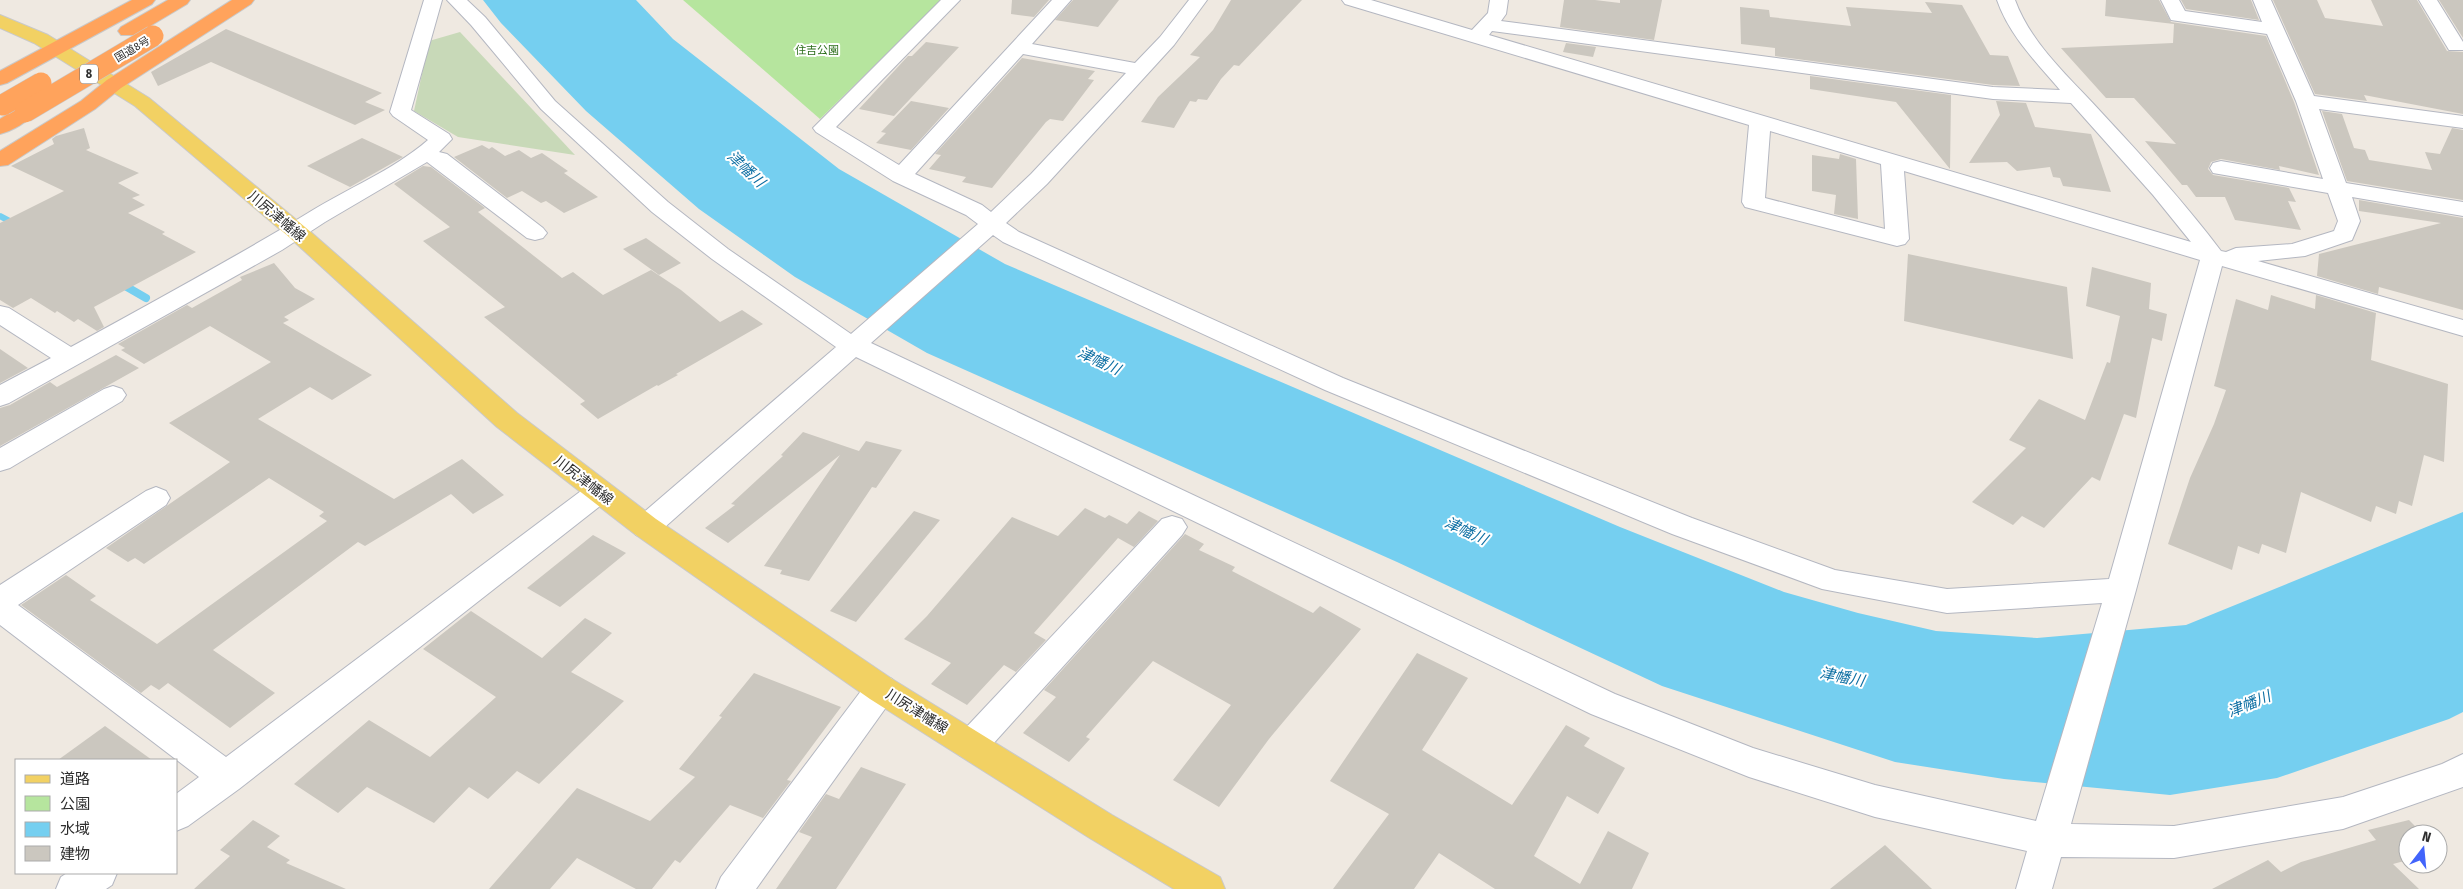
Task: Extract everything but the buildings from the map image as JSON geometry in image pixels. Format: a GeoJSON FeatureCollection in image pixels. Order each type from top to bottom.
{"type":"FeatureCollection","features":[{"type":"Feature","properties":{"kind":"highway"},"geometry":{"type":"LineString","coordinates":[[0,79],[146,0]]}},
{"type":"Feature","properties":{"kind":"highway"},"geometry":{"type":"LineString","coordinates":[[0,160],[88,105],[114,84],[238,4]]}},
{"type":"Feature","properties":{"kind":"highway","name":"国道8号"},"geometry":{"type":"LineString","coordinates":[[2,106],[128,31],[188,5]]}},
{"type":"Feature","properties":{"kind":"highway","name":"国道8号"},"geometry":{"type":"LineString","coordinates":[[0,128],[153,36],[188,5]]}},
{"type":"Feature","properties":{"kind":"main road","name":"川尻津幡線"},"geometry":{"type":"LineString","coordinates":[[0,21],[56,48],[142,102],[297,232],[507,420],[646,527],[881,689],[1100,826],[1207,889]]}},
{"type":"Feature","properties":{"kind":"street"},"geometry":{"type":"LineString","coordinates":[[238,4],[252,0]]}},
{"type":"Feature","properties":{"kind":"street"},"geometry":{"type":"LineString","coordinates":[[0,397],[297,232],[317,217],[415,162],[441,139],[400,112],[433,0]]}},
{"type":"Feature","properties":{"kind":"street"},"geometry":{"type":"LineString","coordinates":[[456,0],[478,22],[548,105],[660,207],[720,254],[839,338],[857,342],[876,357],[1603,704],[1749,762],[1875,801],[2053,830],[2174,842],[2343,813],[2460,778]]}},
{"type":"Feature","properties":{"kind":"street"},"geometry":{"type":"LineString","coordinates":[[951,0],[823,128],[901,176],[974,210],[989,227],[1334,384],[1682,526],[1833,581],[1947,601],[2121,590]]}},
{"type":"Feature","properties":{"kind":"street"},"geometry":{"type":"LineString","coordinates":[[901,176],[1062,0]]}},
{"type":"Feature","properties":{"kind":"street"},"geometry":{"type":"LineString","coordinates":[[646,527],[989,227],[1038,179],[1173,34],[1198,0]]}},
{"type":"Feature","properties":{"kind":"street"},"geometry":{"type":"LineString","coordinates":[[1351,0],[1374,3],[1482,31],[1760,122],[2463,328]]}},
{"type":"Feature","properties":{"kind":"street"},"geometry":{"type":"LineString","coordinates":[[1482,31],[1497,14],[1499,0]]}},
{"type":"Feature","properties":{"kind":"street"},"geometry":{"type":"LineString","coordinates":[[2006,0],[2008,8],[2035,50],[2188,221],[2212,256],[2121,590],[2053,830],[2034,889]]}},
{"type":"Feature","properties":{"kind":"street"},"geometry":{"type":"LineString","coordinates":[[2170,0],[2178,16],[2275,29]]}},
{"type":"Feature","properties":{"kind":"street"},"geometry":{"type":"LineString","coordinates":[[2212,256],[2277,254],[2323,245],[2344,235],[2349,221],[2306,101],[2262,0]]}},
{"type":"Feature","properties":{"kind":"street"},"geometry":{"type":"LineString","coordinates":[[2428,0],[2456,46]]}},
{"type":"Feature","properties":{"kind":"street"},"geometry":{"type":"LineString","coordinates":[[1482,31],[1993,93],[2077,97]]}},
{"type":"Feature","properties":{"kind":"street"},"geometry":{"type":"LineString","coordinates":[[1020,48],[1139,70]]}},
{"type":"Feature","properties":{"kind":"street"},"geometry":{"type":"LineString","coordinates":[[2306,101],[2463,122]]}},
{"type":"Feature","properties":{"kind":"street"},"geometry":{"type":"LineString","coordinates":[[1760,122],[1753,202],[1897,239],[1892,161]]}},
{"type":"Feature","properties":{"kind":"street"},"geometry":{"type":"LineString","coordinates":[[424,154],[439,159],[535,233]]}},
{"type":"Feature","properties":{"kind":"street"},"geometry":{"type":"LineString","coordinates":[[2221,168],[2463,209]]}},
{"type":"Feature","properties":{"kind":"street"},"geometry":{"type":"LineString","coordinates":[[0,314],[70,358]]}},
{"type":"Feature","properties":{"kind":"street"},"geometry":{"type":"LineString","coordinates":[[0,461],[113,395]]}},
{"type":"Feature","properties":{"kind":"street"},"geometry":{"type":"LineString","coordinates":[[178,814],[599,492]]}},
{"type":"Feature","properties":{"kind":"street"},"geometry":{"type":"LineString","coordinates":[[0,601],[156,498]]}},
{"type":"Feature","properties":{"kind":"street"},"geometry":{"type":"LineString","coordinates":[[971,745],[1172,527]]}},
{"type":"Feature","properties":{"kind":"street"},"geometry":{"type":"LineString","coordinates":[[0,608],[227,778]]}},
{"type":"Feature","properties":{"kind":"street"},"geometry":{"type":"LineString","coordinates":[[734,889],[881,689]]}},
{"type":"Feature","properties":{"kind":"street"},"geometry":{"type":"LineString","coordinates":[[74,889],[97,874]]}},
{"type":"Feature","properties":{"kind":"green space","name":"住吉公園"},"geometry":{"type":"Polygon","coordinates":[[[683,0],[941,0],[820,119],[683,0]]]}},
{"type":"Feature","properties":{"kind":"green space"},"geometry":{"type":"Polygon","coordinates":[[[460,32],[575,155],[458,137],[414,111],[429,41],[460,32]]]}},
{"type":"Feature","properties":{"kind":"water","name":"津幡川"},"geometry":{"type":"Polygon","coordinates":[[[483,0],[636,0],[673,39],[839,169],[1005,264],[1620,527],[1784,592],[1858,613],[1936,631],[2037,638],[2186,625],[2463,512],[2463,712],[2449,719],[2277,778],[2170,795],[2004,779],[1895,762],[1662,686],[1397,562],[927,353],[795,277],[699,209],[586,111],[501,23],[483,0]]]}},
{"type":"Feature","properties":{"kind":"waterway"},"geometry":{"type":"LineString","coordinates":[[0,216],[17,225]]}},
{"type":"Feature","properties":{"kind":"waterway"},"geometry":{"type":"LineString","coordinates":[[120,283],[146,298]]}}]}
